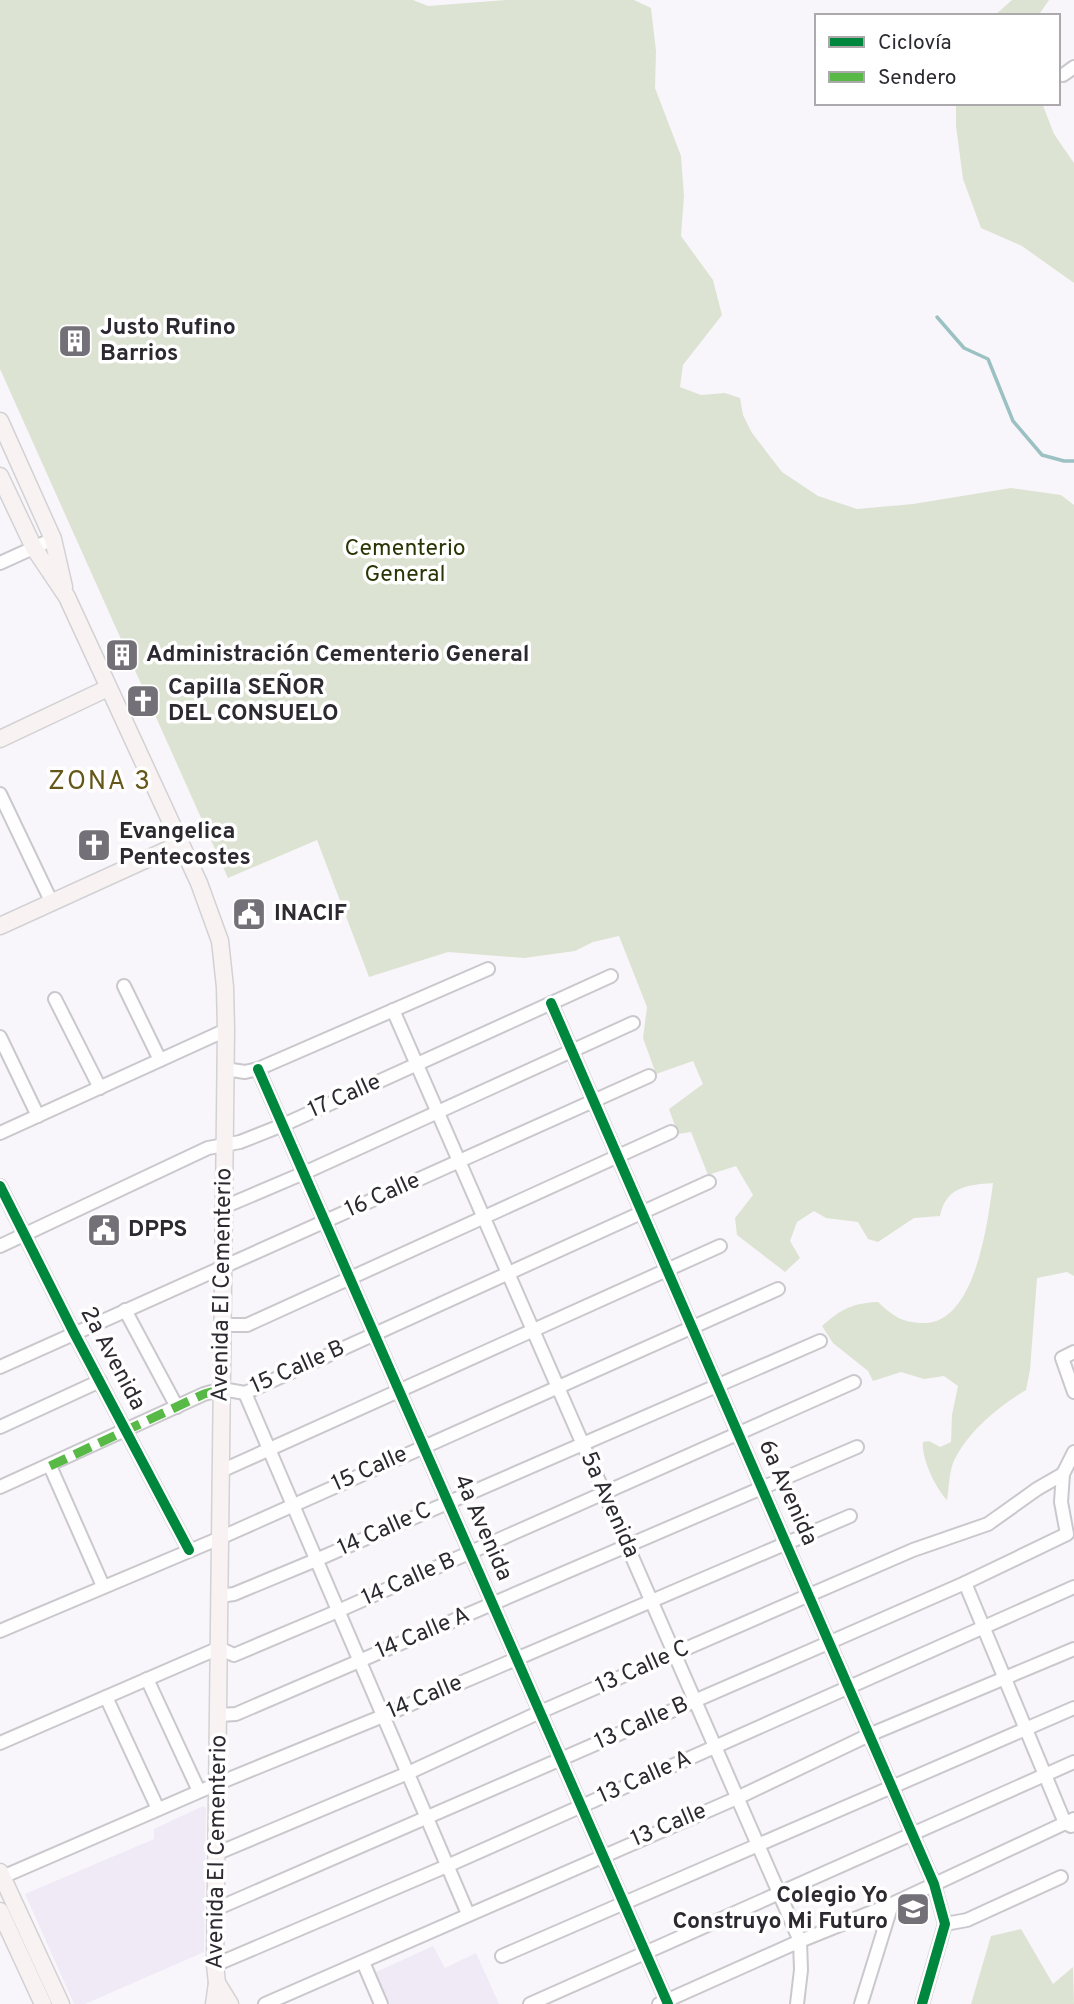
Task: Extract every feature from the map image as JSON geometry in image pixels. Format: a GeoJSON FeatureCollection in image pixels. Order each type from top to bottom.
{"type":"FeatureCollection","features":[{"type":"Feature","properties":{"kind":"main road","name":"Avenida El Cementerio"},"geometry":{"type":"LineString","coordinates":[[0,422],[53,539],[67,597]]}},
{"type":"Feature","properties":{"kind":"main road","name":"Avenida El Cementerio"},"geometry":{"type":"LineString","coordinates":[[0,476],[34,548],[67,597],[199,883],[220,941],[226,1030],[215,1965],[217,1983],[230,2004]]}},
{"type":"Feature","properties":{"kind":"main road"},"geometry":{"type":"LineString","coordinates":[[0,739],[108,688]]}},
{"type":"Feature","properties":{"kind":"main road"},"geometry":{"type":"LineString","coordinates":[[0,926],[180,844]]}},
{"type":"Feature","properties":{"kind":"main road"},"geometry":{"type":"LineString","coordinates":[[1,1875],[61,2004]]}},
{"type":"Feature","properties":{"kind":"main road"},"geometry":{"type":"LineString","coordinates":[[0,1911],[43,2004]]}},
{"type":"Feature","properties":{"kind":"main road"},"geometry":{"type":"LineString","coordinates":[[214,2004],[217,1983]]}},
{"type":"Feature","properties":{"kind":"street"},"geometry":{"type":"LineString","coordinates":[[1063,75],[1074,67]]}},
{"type":"Feature","properties":{"kind":"street"},"geometry":{"type":"LineString","coordinates":[[0,563],[53,539]]}},
{"type":"Feature","properties":{"kind":"street"},"geometry":{"type":"LineString","coordinates":[[0,794],[52,903]]}},
{"type":"Feature","properties":{"kind":"street"},"geometry":{"type":"LineString","coordinates":[[225,1069],[246,1072],[258,1069],[488,969]]}},
{"type":"Feature","properties":{"kind":"street","name":"17 Calle"},"geometry":{"type":"LineString","coordinates":[[0,1246],[208,1148],[240,1142],[283,1125],[611,976]]}},
{"type":"Feature","properties":{"kind":"street"},"geometry":{"type":"LineString","coordinates":[[124,986],[160,1060]]}},
{"type":"Feature","properties":{"kind":"street"},"geometry":{"type":"LineString","coordinates":[[55,999],[100,1088]]}},
{"type":"Feature","properties":{"kind":"street","name":"6a Avenida"},"geometry":{"type":"LineString","coordinates":[[551,1003],[934,1884],[945,1924]]}},
{"type":"Feature","properties":{"kind":"street","name":"5a Avenida"},"geometry":{"type":"LineString","coordinates":[[393,1010],[800,1941],[801,1970],[796,2004]]}},
{"type":"Feature","properties":{"kind":"street"},"geometry":{"type":"LineString","coordinates":[[224,1206],[304,1173],[633,1023]]}},
{"type":"Feature","properties":{"kind":"street"},"geometry":{"type":"LineString","coordinates":[[0,1133],[226,1030]]}},
{"type":"Feature","properties":{"kind":"street"},"geometry":{"type":"LineString","coordinates":[[0,1037],[38,1116]]}},
{"type":"Feature","properties":{"kind":"street","name":"4a Avenida"},"geometry":{"type":"LineString","coordinates":[[258,1069],[603,1855],[665,2003]]}},
{"type":"Feature","properties":{"kind":"street","name":"16 Calle"},"geometry":{"type":"LineString","coordinates":[[0,1367],[649,1076]]}},
{"type":"Feature","properties":{"kind":"street"},"geometry":{"type":"LineString","coordinates":[[222,1325],[247,1325],[671,1132]]}},
{"type":"Feature","properties":{"kind":"street","name":"15 Calle B"},"geometry":{"type":"LineString","coordinates":[[0,1487],[222,1389],[246,1394],[709,1182]]}},
{"type":"Feature","properties":{"kind":"street","name":"2a Avenida"},"geometry":{"type":"LineString","coordinates":[[0,1186],[189,1550]]}},
{"type":"Feature","properties":{"kind":"street"},"geometry":{"type":"LineString","coordinates":[[221,1471],[720,1246]]}},
{"type":"Feature","properties":{"kind":"street","name":"15 Calle"},"geometry":{"type":"LineString","coordinates":[[0,1631],[220,1538],[778,1289]]}},
{"type":"Feature","properties":{"kind":"street"},"geometry":{"type":"LineString","coordinates":[[125,1310],[177,1407]]}},
{"type":"Feature","properties":{"kind":"street","name":"14 Calle C"},"geometry":{"type":"LineString","coordinates":[[219,1596],[234,1594],[316,1560],[820,1341]]}},
{"type":"Feature","properties":{"kind":"street"},"geometry":{"type":"LineString","coordinates":[[1069,1353],[1062,1358],[1074,1392]]}},
{"type":"Feature","properties":{"kind":"street"},"geometry":{"type":"LineString","coordinates":[[0,1427],[100,1381]]}},
{"type":"Feature","properties":{"kind":"street","name":"14 Calle B"},"geometry":{"type":"LineString","coordinates":[[0,1744],[219,1648],[234,1654],[338,1611],[854,1382]]}},
{"type":"Feature","properties":{"kind":"street"},"geometry":{"type":"LineString","coordinates":[[246,1394],[468,1914]]}},
{"type":"Feature","properties":{"kind":"street","name":"14 Calle A"},"geometry":{"type":"LineString","coordinates":[[219,1715],[236,1714],[360,1662],[857,1447]]}},
{"type":"Feature","properties":{"kind":"street"},"geometry":{"type":"LineString","coordinates":[[1063,1474],[1074,1452]]}},
{"type":"Feature","properties":{"kind":"street"},"geometry":{"type":"LineString","coordinates":[[50,1466],[103,1586]]}},
{"type":"Feature","properties":{"kind":"street","name":"13 Calle B"},"geometry":{"type":"LineString","coordinates":[[216,1909],[965,1583],[1065,1535],[1068,1531],[1061,1502],[1063,1474]]}},
{"type":"Feature","properties":{"kind":"street","name":"13 Calle C"},"geometry":{"type":"LineString","coordinates":[[218,1853],[408,1773],[913,1550],[988,1524],[1063,1474]]}},
{"type":"Feature","properties":{"kind":"street","name":"14 Calle"},"geometry":{"type":"LineString","coordinates":[[1,1875],[383,1716],[850,1516]]}},
{"type":"Feature","properties":{"kind":"street"},"geometry":{"type":"LineString","coordinates":[[665,2003],[800,1941],[892,1904],[1071,1824],[1045,1775],[965,1583]]}},
{"type":"Feature","properties":{"kind":"street","name":"13 Calle A"},"geometry":{"type":"LineString","coordinates":[[215,1965],[447,1866],[1074,1587]]}},
{"type":"Feature","properties":{"kind":"street","name":"13 Calle"},"geometry":{"type":"LineString","coordinates":[[265,2004],[737,1798],[869,1735],[1074,1649]]}},
{"type":"Feature","properties":{"kind":"street"},"geometry":{"type":"LineString","coordinates":[[147,1679],[199,1791]]}},
{"type":"Feature","properties":{"kind":"street"},"geometry":{"type":"LineString","coordinates":[[106,1697],[158,1810]]}},
{"type":"Feature","properties":{"kind":"street"},"geometry":{"type":"LineString","coordinates":[[502,1956],[1074,1708]]}},
{"type":"Feature","properties":{"kind":"street"},"geometry":{"type":"LineString","coordinates":[[530,2004],[1074,1762]]}},
{"type":"Feature","properties":{"kind":"street"},"geometry":{"type":"LineString","coordinates":[[922,2004],[945,1924],[967,1920],[1061,1877]]}},
{"type":"Feature","properties":{"kind":"street"},"geometry":{"type":"LineString","coordinates":[[861,2004],[892,1904]]}},
{"type":"Feature","properties":{"kind":"street"},"geometry":{"type":"LineString","coordinates":[[363,1962],[381,2004]]}},
{"type":"Feature","properties":{"kind":"shaded area"},"geometry":{"type":"Polygon","coordinates":[[[203,1806],[206,1808],[204,1952],[85,2004],[74,2004],[25,1894],[154,1839],[154,1829],[203,1806]]]}},
{"type":"Feature","properties":{"kind":"shaded area"},"geometry":{"type":"Polygon","coordinates":[[[433,1946],[445,1968],[476,1953],[499,2004],[390,2004],[376,1972],[433,1946]]]}},
{"type":"Feature","properties":{"kind":"green space","name":"Cementerio General"},"geometry":{"type":"Polygon","coordinates":[[[0,0],[413,0],[428,6],[506,0],[634,0],[651,8],[656,51],[655,88],[681,156],[684,196],[681,236],[713,280],[722,315],[683,365],[680,387],[701,395],[725,393],[740,398],[743,415],[752,433],[782,472],[818,496],[857,509],[913,504],[1011,488],[1061,495],[1074,505],[1074,1276],[1067,1272],[1037,1278],[1026,1390],[994,1412],[966,1441],[953,1463],[947,1500],[930,1473],[924,1456],[923,1442],[929,1441],[940,1447],[951,1442],[952,1415],[958,1386],[944,1376],[924,1379],[901,1372],[873,1381],[868,1371],[833,1343],[822,1326],[848,1308],[878,1302],[894,1315],[911,1322],[925,1323],[942,1318],[956,1306],[968,1288],[983,1243],[993,1183],[959,1189],[947,1199],[940,1216],[914,1218],[878,1242],[868,1239],[858,1222],[826,1218],[814,1211],[797,1222],[790,1241],[800,1258],[785,1272],[737,1235],[735,1218],[753,1195],[736,1166],[708,1175],[691,1132],[678,1134],[669,1109],[703,1084],[693,1061],[656,1074],[643,1038],[647,1007],[619,936],[593,942],[575,951],[524,958],[448,952],[369,977],[317,840],[228,878],[0,369],[0,0]]]}},
{"type":"Feature","properties":{"kind":"green space"},"geometry":{"type":"Polygon","coordinates":[[[1012,0],[1049,0],[1039,14],[996,14],[1012,0]]]}},
{"type":"Feature","properties":{"kind":"green space"},"geometry":{"type":"Polygon","coordinates":[[[956,105],[1043,105],[1054,134],[1074,163],[1074,283],[1022,246],[981,228],[963,179],[956,105]]]}},
{"type":"Feature","properties":{"kind":"green space"},"geometry":{"type":"Polygon","coordinates":[[[1021,1929],[1053,1984],[1073,1967],[1074,2004],[971,2004],[991,1936],[1021,1929]]]}},
{"type":"Feature","properties":{"kind":"waterway"},"geometry":{"type":"LineString","coordinates":[[937,317],[964,348],[988,359],[1013,421],[1042,455],[1074,461]]}},
{"type":"Feature","properties":{"kind":"marked path"},"geometry":{"type":"LineString","coordinates":[[50,1466],[204,1394],[222,1389]]}},
{"type":"Feature","properties":{"kind":"cycle path"},"geometry":{"type":"LineString","coordinates":[[551,1003],[934,1884],[945,1924],[922,2004]]}},
{"type":"Feature","properties":{"kind":"cycle path"},"geometry":{"type":"LineString","coordinates":[[258,1069],[668,2004]]}},
{"type":"Feature","properties":{"kind":"cycle path"},"geometry":{"type":"LineString","coordinates":[[0,1186],[189,1550]]}},
{"type":"Feature","properties":{"kind":"place","name":"Justo Rufino Barrios"},"geometry":{"type":"Point","coordinates":[75,341]}},
{"type":"Feature","properties":{"kind":"place","name":"Administración Cementerio General"},"geometry":{"type":"Point","coordinates":[122,655]}},
{"type":"Feature","properties":{"kind":"place","name":"Capilla SEÑOR DEL CONSUELO"},"geometry":{"type":"Point","coordinates":[143,701]}},
{"type":"Feature","properties":{"kind":"place","name":"Evangelica Pentecostes"},"geometry":{"type":"Point","coordinates":[94,845]}},
{"type":"Feature","properties":{"kind":"place","name":"INACIF"},"geometry":{"type":"Point","coordinates":[249,914]}},
{"type":"Feature","properties":{"kind":"place","name":"DPPS"},"geometry":{"type":"Point","coordinates":[104,1230]}},
{"type":"Feature","properties":{"kind":"place","name":"Colegio Yo Construyo Mi Futuro"},"geometry":{"type":"Point","coordinates":[913,1909]}},
{"type":"Feature","properties":{"kind":"district","name":"ZONA 3"},"geometry":{"type":"Point","coordinates":[100,782]}}]}
